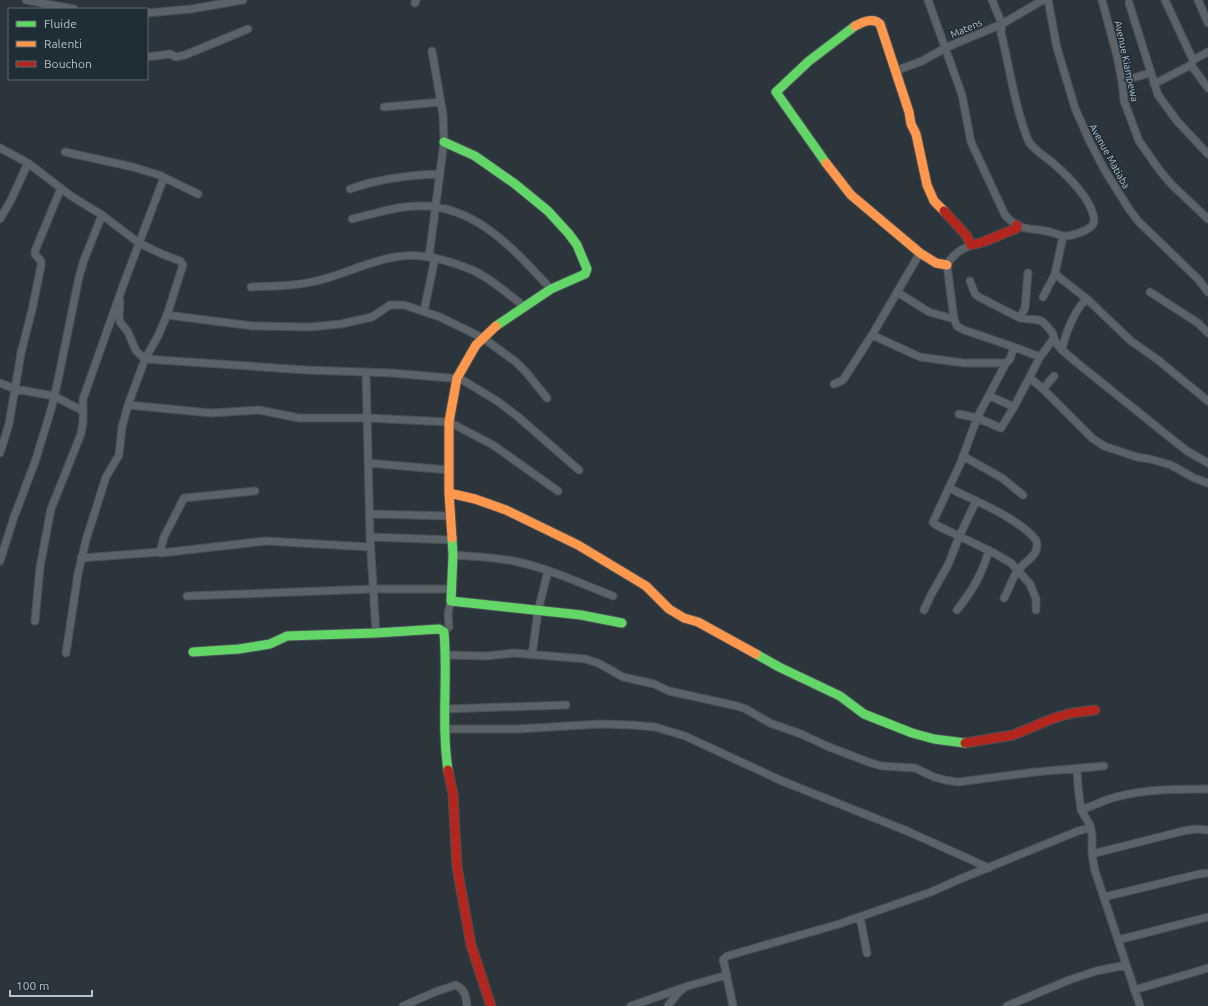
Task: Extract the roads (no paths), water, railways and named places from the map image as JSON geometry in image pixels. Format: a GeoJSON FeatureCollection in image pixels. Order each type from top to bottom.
{"type":"FeatureCollection","features":[{"type":"Feature","properties":{"kind":"street"},"geometry":{"type":"LineString","coordinates":[[26,0],[69,8]]}},
{"type":"Feature","properties":{"kind":"street"},"geometry":{"type":"LineString","coordinates":[[148,13],[191,9],[243,0]]}},
{"type":"Feature","properties":{"kind":"street"},"geometry":{"type":"LineString","coordinates":[[928,0],[962,95],[971,142],[1005,214],[1018,225],[1032,230],[1046,231],[1063,236],[1072,236],[1091,227],[1094,220],[1090,207],[1084,196],[1055,164],[1034,148],[1025,133],[1016,102],[1001,33],[1002,24],[992,0]]}},
{"type":"Feature","properties":{"kind":"street","name":"Matens"},"geometry":{"type":"LineString","coordinates":[[895,71],[922,61],[945,48],[1002,24],[1043,0]]}},
{"type":"Feature","properties":{"kind":"street","name":"Avenue Matiaba"},"geometry":{"type":"LineString","coordinates":[[1048,0],[1057,48],[1075,108],[1104,169],[1138,221],[1198,279],[1208,292]]}},
{"type":"Feature","properties":{"kind":"street","name":"Avenue Kiampewa"},"geometry":{"type":"LineString","coordinates":[[1102,0],[1117,56],[1124,101],[1139,141],[1164,176],[1208,219]]}},
{"type":"Feature","properties":{"kind":"street"},"geometry":{"type":"LineString","coordinates":[[1165,0],[1192,63],[1208,88]]}},
{"type":"Feature","properties":{"kind":"street"},"geometry":{"type":"LineString","coordinates":[[1198,0],[1208,23]]}},
{"type":"Feature","properties":{"kind":"street"},"geometry":{"type":"LineString","coordinates":[[1129,3],[1150,73],[1162,101],[1177,121],[1208,154]]}},
{"type":"Feature","properties":{"kind":"street"},"geometry":{"type":"LineString","coordinates":[[947,265],[936,263],[920,253],[851,195],[816,150],[776,92],[801,68],[859,23],[867,20],[877,21],[880,24],[910,112],[911,124],[916,134],[927,185],[934,201],[966,234],[971,244]]}},
{"type":"Feature","properties":{"kind":"street"},"geometry":{"type":"LineString","coordinates":[[148,57],[170,54],[176,57],[185,55],[248,29]]}},
{"type":"Feature","properties":{"kind":"street"},"geometry":{"type":"LineString","coordinates":[[424,311],[432,258],[435,207],[444,142],[441,102],[432,51]]}},
{"type":"Feature","properties":{"kind":"street"},"geometry":{"type":"LineString","coordinates":[[1154,84],[1192,63],[1208,52]]}},
{"type":"Feature","properties":{"kind":"street"},"geometry":{"type":"LineString","coordinates":[[1122,81],[1150,73]]}},
{"type":"Feature","properties":{"kind":"street"},"geometry":{"type":"LineString","coordinates":[[384,107],[441,102]]}},
{"type":"Feature","properties":{"kind":"street"},"geometry":{"type":"LineString","coordinates":[[444,142],[475,156],[515,184],[548,211],[569,234],[582,256],[586,272],[585,274],[551,289],[496,326],[476,344],[457,378],[449,422],[449,493],[453,540],[451,600],[448,613],[449,627]]}},
{"type":"Feature","properties":{"kind":"street"},"geometry":{"type":"LineString","coordinates":[[0,148],[28,163],[139,243],[162,254],[180,260],[183,264],[168,315],[145,359],[128,405],[122,427],[119,455],[109,471],[103,485],[86,540],[66,653]]}},
{"type":"Feature","properties":{"kind":"street"},"geometry":{"type":"LineString","coordinates":[[65,152],[137,168],[163,177],[198,194]]}},
{"type":"Feature","properties":{"kind":"street"},"geometry":{"type":"LineString","coordinates":[[0,219],[11,200],[28,163]]}},
{"type":"Feature","properties":{"kind":"street"},"geometry":{"type":"LineString","coordinates":[[350,189],[385,178],[415,174],[440,174]]}},
{"type":"Feature","properties":{"kind":"street"},"geometry":{"type":"LineString","coordinates":[[35,620],[40,568],[51,509],[81,434],[83,422],[83,399],[163,177]]}},
{"type":"Feature","properties":{"kind":"street"},"geometry":{"type":"LineString","coordinates":[[0,453],[9,424],[21,353],[41,266],[40,262],[35,256],[35,251],[61,188]]}},
{"type":"Feature","properties":{"kind":"street"},"geometry":{"type":"LineString","coordinates":[[352,219],[403,207],[435,207],[453,211],[471,218],[495,233],[551,289]]}},
{"type":"Feature","properties":{"kind":"street"},"geometry":{"type":"LineString","coordinates":[[0,561],[14,517],[35,462],[54,396],[79,277],[84,260],[102,216]]}},
{"type":"Feature","properties":{"kind":"street"},"geometry":{"type":"LineString","coordinates":[[1018,225],[1017,228],[983,242],[971,244],[958,251],[951,258],[947,265],[954,319],[957,326],[960,328],[1040,357]]}},
{"type":"Feature","properties":{"kind":"street"},"geometry":{"type":"LineString","coordinates":[[1043,297],[1055,274],[1063,236]]}},
{"type":"Feature","properties":{"kind":"street"},"geometry":{"type":"LineString","coordinates":[[834,384],[843,380],[872,335],[920,253]]}},
{"type":"Feature","properties":{"kind":"street"},"geometry":{"type":"LineString","coordinates":[[250,287],[303,284],[321,280],[394,257],[413,255],[432,258],[473,270],[524,306]]}},
{"type":"Feature","properties":{"kind":"street"},"geometry":{"type":"LineString","coordinates":[[1020,318],[1026,308],[1028,273]]}},
{"type":"Feature","properties":{"kind":"street"},"geometry":{"type":"LineString","coordinates":[[1055,274],[1087,299],[1131,341],[1158,360],[1208,401]]}},
{"type":"Feature","properties":{"kind":"street"},"geometry":{"type":"LineString","coordinates":[[970,281],[975,294],[979,297],[1020,318],[1039,320],[1043,322],[1052,332],[1062,350],[1076,362],[1187,451],[1208,463]]}},
{"type":"Feature","properties":{"kind":"street"},"geometry":{"type":"LineString","coordinates":[[897,292],[929,312],[954,319]]}},
{"type":"Feature","properties":{"kind":"street"},"geometry":{"type":"LineString","coordinates":[[1150,292],[1198,323],[1208,333]]}},
{"type":"Feature","properties":{"kind":"street"},"geometry":{"type":"LineString","coordinates":[[120,294],[120,322],[128,332],[136,351],[145,359],[306,370],[366,372],[457,378],[465,380],[517,416],[579,470]]}},
{"type":"Feature","properties":{"kind":"street"},"geometry":{"type":"LineString","coordinates":[[1062,350],[1072,321],[1082,304],[1087,299]]}},
{"type":"Feature","properties":{"kind":"street"},"geometry":{"type":"LineString","coordinates":[[168,315],[254,326],[310,327],[341,324],[372,318],[386,307],[394,304],[404,305],[452,322],[483,338],[516,362],[547,398]]}},
{"type":"Feature","properties":{"kind":"street"},"geometry":{"type":"LineString","coordinates":[[872,335],[920,357],[964,363],[1006,363]]}},
{"type":"Feature","properties":{"kind":"street"},"geometry":{"type":"LineString","coordinates":[[960,414],[977,418],[1001,428],[1030,378],[1040,357],[1054,338]]}},
{"type":"Feature","properties":{"kind":"street"},"geometry":{"type":"LineString","coordinates":[[1014,347],[1010,359],[1006,363],[990,396],[977,418],[963,456],[933,523],[959,537],[1004,557],[1030,584],[1036,599],[1036,610]]}},
{"type":"Feature","properties":{"kind":"street"},"geometry":{"type":"LineString","coordinates":[[366,372],[370,547],[376,633]]}},
{"type":"Feature","properties":{"kind":"street"},"geometry":{"type":"LineString","coordinates":[[1043,389],[1054,376]]}},
{"type":"Feature","properties":{"kind":"street"},"geometry":{"type":"LineString","coordinates":[[1030,378],[1092,438],[1104,446],[1137,457],[1171,465],[1194,478],[1208,483]]}},
{"type":"Feature","properties":{"kind":"street"},"geometry":{"type":"LineString","coordinates":[[0,384],[15,389],[54,396],[83,411]]}},
{"type":"Feature","properties":{"kind":"street"},"geometry":{"type":"LineString","coordinates":[[990,396],[1014,407]]}},
{"type":"Feature","properties":{"kind":"street"},"geometry":{"type":"LineString","coordinates":[[128,405],[211,413],[259,410],[299,418],[367,418],[449,422],[493,445],[558,491]]}},
{"type":"Feature","properties":{"kind":"street"},"geometry":{"type":"LineString","coordinates":[[963,456],[1002,478],[1023,495]]}},
{"type":"Feature","properties":{"kind":"street"},"geometry":{"type":"LineString","coordinates":[[368,463],[449,470]]}},
{"type":"Feature","properties":{"kind":"street"},"geometry":{"type":"LineString","coordinates":[[949,488],[976,501],[1024,528],[1036,540],[1037,548],[1034,555],[1018,570],[1004,598]]}},
{"type":"Feature","properties":{"kind":"street"},"geometry":{"type":"LineString","coordinates":[[160,552],[164,537],[184,498],[255,491]]}},
{"type":"Feature","properties":{"kind":"street"},"geometry":{"type":"LineString","coordinates":[[449,493],[494,505],[578,545],[646,586],[669,609],[684,618],[704,625],[779,667],[840,696],[864,714],[912,733],[934,739],[958,742],[978,742],[995,737],[1013,735],[1054,718],[1072,713],[1095,710]]}},
{"type":"Feature","properties":{"kind":"street"},"geometry":{"type":"LineString","coordinates":[[924,610],[948,566],[959,537],[976,501]]}},
{"type":"Feature","properties":{"kind":"street"},"geometry":{"type":"LineString","coordinates":[[370,514],[451,516]]}},
{"type":"Feature","properties":{"kind":"street"},"geometry":{"type":"LineString","coordinates":[[370,537],[453,540]]}},
{"type":"Feature","properties":{"kind":"street"},"geometry":{"type":"LineString","coordinates":[[82,558],[161,553],[266,541],[370,547]]}},
{"type":"Feature","properties":{"kind":"street"},"geometry":{"type":"LineString","coordinates":[[957,610],[972,590],[983,570],[989,550]]}},
{"type":"Feature","properties":{"kind":"street"},"geometry":{"type":"LineString","coordinates":[[453,555],[511,561],[534,566],[613,596]]}},
{"type":"Feature","properties":{"kind":"street"},"geometry":{"type":"LineString","coordinates":[[532,655],[538,610],[548,571]]}},
{"type":"Feature","properties":{"kind":"street"},"geometry":{"type":"LineString","coordinates":[[187,596],[374,589],[451,589]]}},
{"type":"Feature","properties":{"kind":"street"},"geometry":{"type":"LineString","coordinates":[[451,600],[454,602],[581,615],[622,623]]}},
{"type":"Feature","properties":{"kind":"street"},"geometry":{"type":"LineString","coordinates":[[193,652],[240,649],[270,644],[287,636],[441,629],[445,634],[445,729],[448,767],[453,794],[457,867],[471,945],[491,1006]]}},
{"type":"Feature","properties":{"kind":"street"},"geometry":{"type":"LineString","coordinates":[[446,655],[486,656],[506,653],[553,656],[592,661],[623,677],[654,684],[681,695],[746,709],[770,723],[801,734],[829,748],[871,763],[882,766],[915,768],[945,780],[958,782],[1035,772],[1104,766]]}},
{"type":"Feature","properties":{"kind":"street"},"geometry":{"type":"LineString","coordinates":[[445,709],[566,706]]}},
{"type":"Feature","properties":{"kind":"street"},"geometry":{"type":"LineString","coordinates":[[445,729],[518,729],[600,724],[655,727],[685,736],[782,781],[907,831],[989,868]]}},
{"type":"Feature","properties":{"kind":"street"},"geometry":{"type":"LineString","coordinates":[[1077,769],[1082,810],[1090,825],[1092,834],[1092,854],[1095,871],[1140,1006]]}},
{"type":"Feature","properties":{"kind":"street"},"geometry":{"type":"LineString","coordinates":[[1082,810],[1116,797],[1139,793],[1176,789],[1208,789]]}},
{"type":"Feature","properties":{"kind":"street"},"geometry":{"type":"LineString","coordinates":[[734,1006],[724,960],[727,956],[839,924],[931,892],[1078,831],[1090,828]]}},
{"type":"Feature","properties":{"kind":"street"},"geometry":{"type":"LineString","coordinates":[[1092,854],[1183,831],[1196,829],[1208,830]]}},
{"type":"Feature","properties":{"kind":"street"},"geometry":{"type":"LineString","coordinates":[[1104,897],[1208,873]]}},
{"type":"Feature","properties":{"kind":"street"},"geometry":{"type":"LineString","coordinates":[[860,917],[867,953]]}},
{"type":"Feature","properties":{"kind":"street"},"geometry":{"type":"LineString","coordinates":[[1118,940],[1208,917]]}},
{"type":"Feature","properties":{"kind":"street"},"geometry":{"type":"LineString","coordinates":[[1007,1006],[1069,980],[1096,971],[1126,966]]}},
{"type":"Feature","properties":{"kind":"street"},"geometry":{"type":"LineString","coordinates":[[1134,990],[1208,968]]}},
{"type":"Feature","properties":{"kind":"street"},"geometry":{"type":"LineString","coordinates":[[631,1006],[688,986],[727,975]]}},
{"type":"Feature","properties":{"kind":"street"},"geometry":{"type":"LineString","coordinates":[[403,1006],[435,992],[456,985],[462,988],[465,994],[467,1006]]}},
{"type":"Feature","properties":{"kind":"street"},"geometry":{"type":"LineString","coordinates":[[668,1006],[678,993],[688,986]]}}]}
